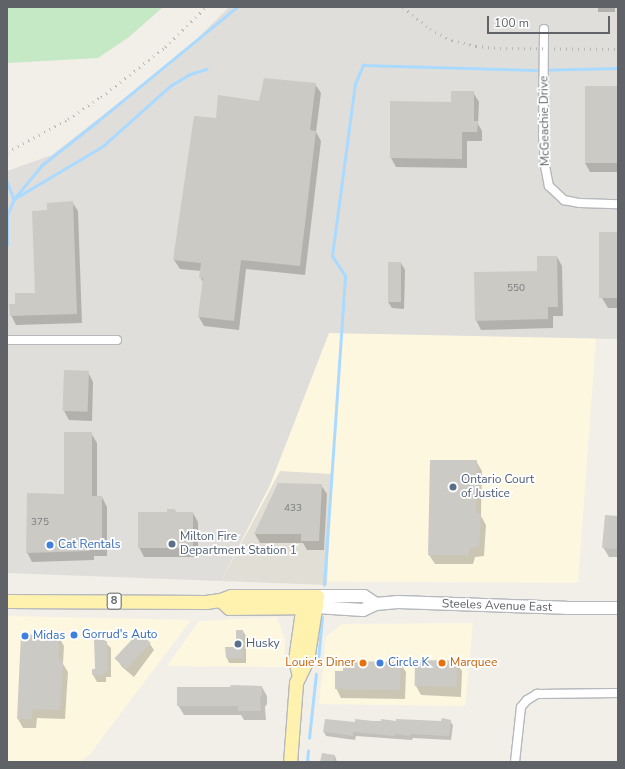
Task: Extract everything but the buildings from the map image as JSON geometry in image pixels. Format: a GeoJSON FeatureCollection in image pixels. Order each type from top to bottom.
{"type":"FeatureCollection","features":[{"type":"Feature","properties":{"kind":"main road","name":"Steeles Avenue East"},"geometry":{"type":"LineString","coordinates":[[7,601],[206,602],[220,600],[229,608],[364,596],[376,604],[398,602],[566,608],[618,608]]}},
{"type":"Feature","properties":{"kind":"main road"},"geometry":{"type":"LineString","coordinates":[[290,762],[296,683],[307,660],[310,601]]}},
{"type":"Feature","properties":{"kind":"street","name":"McGeachie Drive"},"geometry":{"type":"LineString","coordinates":[[544,28],[543,135],[545,166],[549,186],[564,200],[580,203],[618,204]]}},
{"type":"Feature","properties":{"kind":"street"},"geometry":{"type":"LineString","coordinates":[[7,340],[117,340]]}},
{"type":"Feature","properties":{"kind":"street"},"geometry":{"type":"LineString","coordinates":[[515,762],[521,707],[527,700],[537,694],[618,693]]}},
{"type":"Feature","properties":{"kind":"shaded area"},"geometry":{"type":"Polygon","coordinates":[[[229,7],[618,7],[618,339],[329,333],[270,485],[221,581],[7,573],[7,171],[52,155],[187,49],[229,7]]]}},
{"type":"Feature","properties":{"kind":"shaded area"},"geometry":{"type":"Polygon","coordinates":[[[329,333],[596,338],[578,583],[221,581],[270,485],[329,333]]]}},
{"type":"Feature","properties":{"kind":"shaded area"},"geometry":{"type":"Polygon","coordinates":[[[280,471],[332,474],[327,585],[221,581],[280,471]]]}},
{"type":"Feature","properties":{"kind":"shaded area"},"geometry":{"type":"Polygon","coordinates":[[[7,616],[191,620],[90,754],[80,762],[7,762],[7,616]]]}},
{"type":"Feature","properties":{"kind":"shaded area"},"geometry":{"type":"Polygon","coordinates":[[[277,617],[285,640],[284,667],[167,666],[199,621],[277,617]]]}},
{"type":"Feature","properties":{"kind":"shaded area"},"geometry":{"type":"Polygon","coordinates":[[[473,623],[465,706],[319,704],[326,637],[342,624],[473,623]]]}},
{"type":"Feature","properties":{"kind":"green space"},"geometry":{"type":"Polygon","coordinates":[[[7,7],[163,7],[129,37],[98,58],[7,63],[7,7]]]}},
{"type":"Feature","properties":{"kind":"waterway"},"geometry":{"type":"LineString","coordinates":[[7,181],[14,199],[42,165],[237,7]]}},
{"type":"Feature","properties":{"kind":"waterway"},"geometry":{"type":"LineString","coordinates":[[324,585],[345,276],[332,256],[355,84],[363,65],[535,70],[618,68]]}},
{"type":"Feature","properties":{"kind":"waterway"},"geometry":{"type":"LineString","coordinates":[[7,245],[7,215],[14,199],[103,146],[170,86],[190,74],[206,69]]}},
{"type":"Feature","properties":{"kind":"waterway"},"geometry":{"type":"LineString","coordinates":[[318,660],[322,617]]}},
{"type":"Feature","properties":{"kind":"waterway"},"geometry":{"type":"LineString","coordinates":[[309,738],[316,674]]}},
{"type":"Feature","properties":{"kind":"waterway"},"geometry":{"type":"LineString","coordinates":[[307,762],[308,751]]}},
{"type":"Feature","properties":{"kind":"railway"},"geometry":{"type":"LineString","coordinates":[[7,152],[68,119],[101,97],[165,47],[206,7]]}},
{"type":"Feature","properties":{"kind":"railway"},"geometry":{"type":"LineString","coordinates":[[403,7],[430,29],[452,40],[476,46],[500,48],[618,49]]}},
{"type":"Feature","properties":{"kind":"place","name":"Ontario Court of Justice"},"geometry":{"type":"Point","coordinates":[453,487]}},
{"type":"Feature","properties":{"kind":"place","name":"Milton Fire Department Station 1"},"geometry":{"type":"Point","coordinates":[172,544]}},
{"type":"Feature","properties":{"kind":"place","name":"Cat Rentals"},"geometry":{"type":"Point","coordinates":[50,545]}},
{"type":"Feature","properties":{"kind":"place","name":"Gorrud's Auto"},"geometry":{"type":"Point","coordinates":[74,635]}},
{"type":"Feature","properties":{"kind":"place","name":"Midas"},"geometry":{"type":"Point","coordinates":[25,636]}},
{"type":"Feature","properties":{"kind":"place","name":"Husky"},"geometry":{"type":"Point","coordinates":[238,644]}},
{"type":"Feature","properties":{"kind":"place","name":"Louie's Diner"},"geometry":{"type":"Point","coordinates":[363,663]}},
{"type":"Feature","properties":{"kind":"place","name":"Circle K"},"geometry":{"type":"Point","coordinates":[380,663]}},
{"type":"Feature","properties":{"kind":"place","name":"Marquee"},"geometry":{"type":"Point","coordinates":[442,663]}}]}
